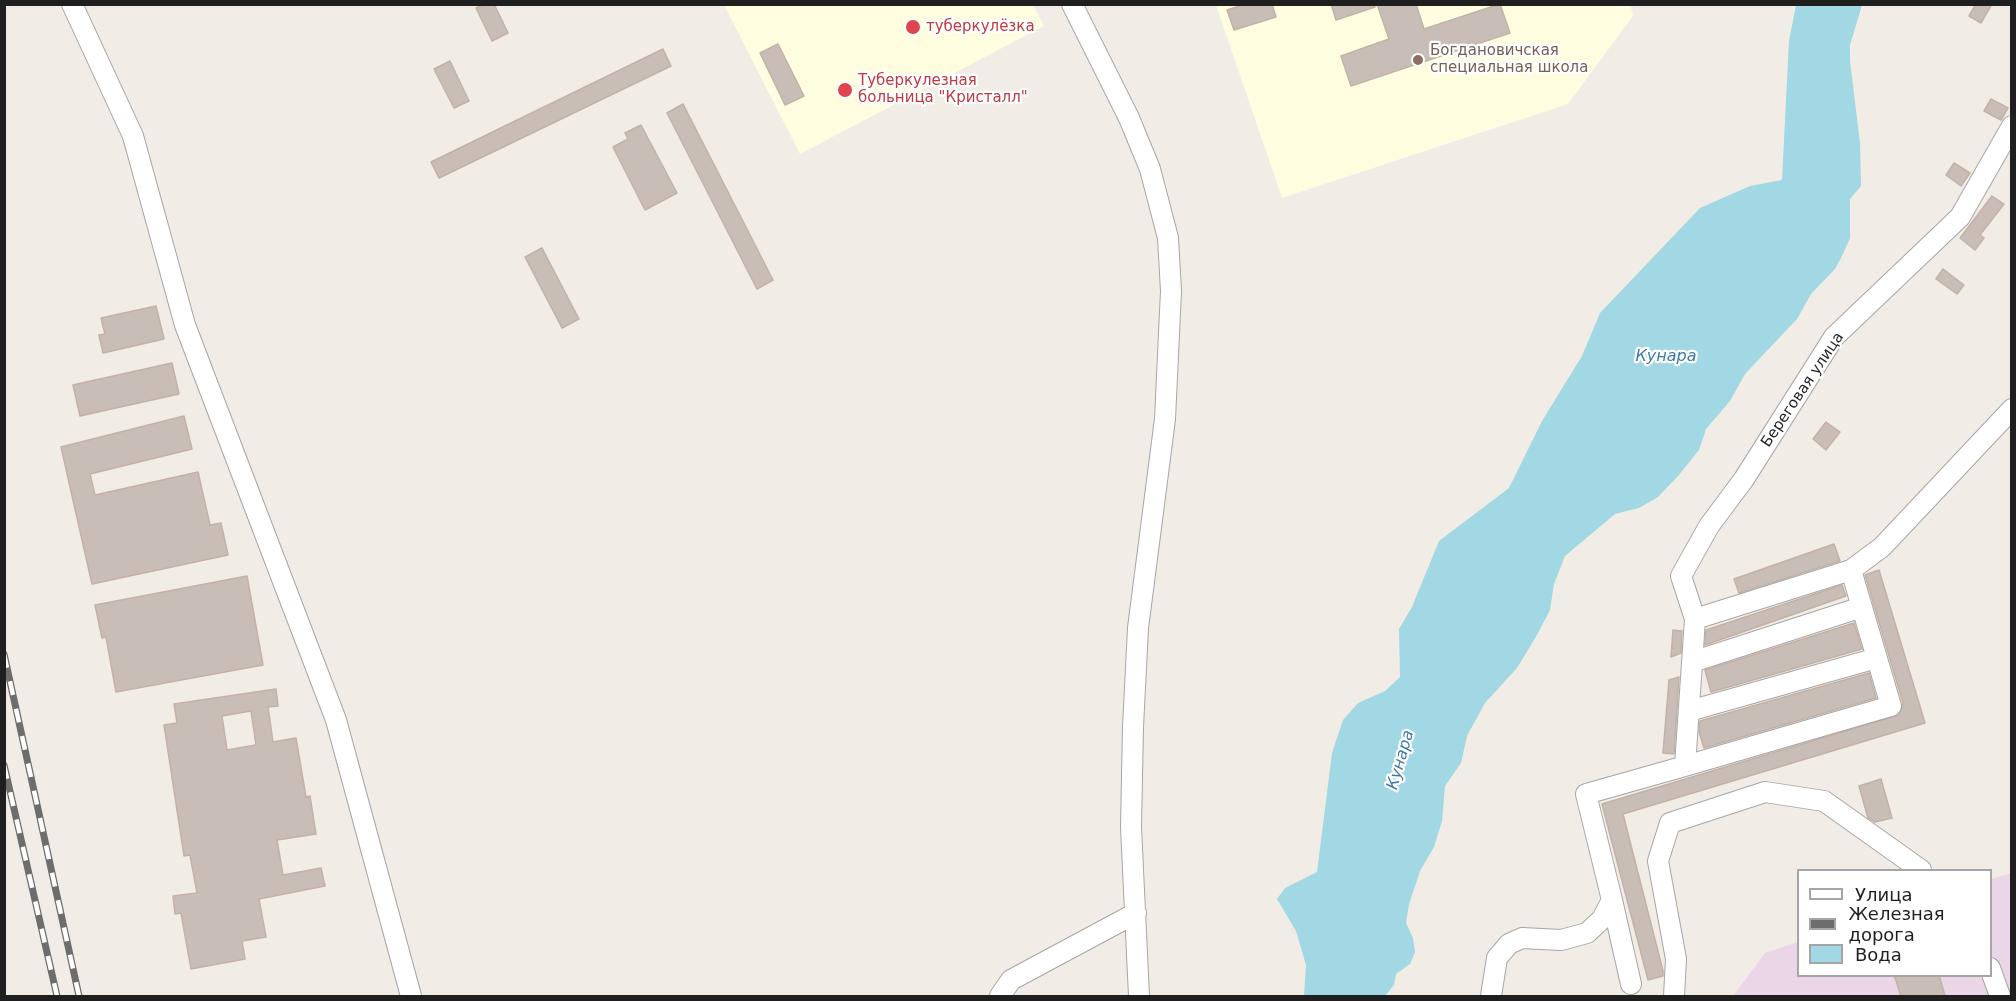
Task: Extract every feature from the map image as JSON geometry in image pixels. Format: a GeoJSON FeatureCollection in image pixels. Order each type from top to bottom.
{"type":"FeatureCollection","features":[{"type":"Feature","properties":{"kind":"street"},"geometry":{"type":"LineString","coordinates":[[72,4],[133,136],[185,325],[336,720],[411,996]]}},
{"type":"Feature","properties":{"kind":"street"},"geometry":{"type":"LineString","coordinates":[[1072,4],[1129,118],[1150,169],[1168,238],[1171,291],[1165,419],[1138,628],[1133,728],[1131,826],[1139,996]]}},
{"type":"Feature","properties":{"kind":"street","name":"Береговая улица"},"geometry":{"type":"LineString","coordinates":[[1695,619],[1681,576],[1709,526],[1743,479],[1834,338],[1960,217],[2012,126]]}},
{"type":"Feature","properties":{"kind":"street"},"geometry":{"type":"LineString","coordinates":[[1686,766],[1695,619],[1851,570],[1882,548],[2012,410]]}},
{"type":"Feature","properties":{"kind":"street"},"geometry":{"type":"LineString","coordinates":[[1631,984],[1586,794],[1891,706],[1851,570]]}},
{"type":"Feature","properties":{"kind":"street"},"geometry":{"type":"LineString","coordinates":[[1692,662],[1862,607]]}},
{"type":"Feature","properties":{"kind":"street"},"geometry":{"type":"LineString","coordinates":[[1689,711],[1877,658]]}},
{"type":"Feature","properties":{"kind":"street"},"geometry":{"type":"LineString","coordinates":[[1674,996],[1676,959],[1658,861],[1670,823],[1765,792],[1824,801],[1920,869]]}},
{"type":"Feature","properties":{"kind":"street"},"geometry":{"type":"LineString","coordinates":[[1491,996],[1497,958],[1509,944],[1522,938],[1561,940],[1587,933],[1602,919],[1612,900]]}},
{"type":"Feature","properties":{"kind":"street"},"geometry":{"type":"LineString","coordinates":[[1000,996],[1011,980],[1136,913]]}},
{"type":"Feature","properties":{"kind":"street"},"geometry":{"type":"LineString","coordinates":[[1992,974],[2000,996]]}},
{"type":"Feature","properties":{"kind":"shaded area","name":"Богдановичская специальная школа"},"geometry":{"type":"Polygon","coordinates":[[[1630,4],[1633,16],[1568,104],[1282,198],[1216,5],[1630,4]]]}},
{"type":"Feature","properties":{"kind":"shaded area","name":"Туберкулезная больница \"Кристалл\""},"geometry":{"type":"Polygon","coordinates":[[[724,5],[1033,5],[1044,26],[800,154],[724,5]]]}},
{"type":"Feature","properties":{"kind":"shaded area"},"geometry":{"type":"Polygon","coordinates":[[[2011,873],[2011,996],[1733,996],[1765,953],[1797,942],[1797,977],[1992,977],[1992,879],[2011,873]]]}},
{"type":"Feature","properties":{"kind":"water","name":"Кунара"},"geometry":{"type":"Polygon","coordinates":[[[1796,5],[1862,5],[1850,45],[1860,143],[1861,186],[1850,199],[1850,238],[1843,254],[1835,269],[1811,294],[1797,319],[1745,374],[1730,401],[1706,429],[1699,450],[1678,476],[1658,497],[1639,508],[1615,514],[1565,556],[1554,584],[1550,610],[1537,635],[1517,668],[1485,703],[1467,736],[1461,763],[1445,786],[1442,821],[1434,847],[1420,871],[1409,904],[1406,923],[1413,938],[1415,952],[1410,964],[1396,974],[1394,985],[1385,996],[1304,996],[1306,965],[1296,931],[1277,899],[1285,888],[1317,872],[1332,753],[1343,720],[1358,703],[1385,691],[1400,677],[1399,629],[1412,607],[1439,541],[1509,488],[1542,421],[1582,356],[1600,313],[1700,208],[1750,186],[1782,180],[1789,41],[1796,5]]]}},
{"type":"Feature","properties":{"kind":"building"},"geometry":{"type":"Polygon","coordinates":[[[485,4],[494,4],[508,33],[492,41],[476,8],[485,4]]]}},
{"type":"Feature","properties":{"kind":"building"},"geometry":{"type":"Polygon","coordinates":[[[1246,4],[1272,4],[1276,17],[1234,30],[1227,10],[1246,4]]]}},
{"type":"Feature","properties":{"kind":"building"},"geometry":{"type":"Polygon","coordinates":[[[1331,4],[1374,4],[1375,7],[1336,20],[1331,4]]]}},
{"type":"Feature","properties":{"kind":"building"},"geometry":{"type":"Polygon","coordinates":[[[1377,4],[1416,4],[1424,29],[1500,4],[1510,33],[1351,86],[1341,56],[1389,39],[1377,4]]]}},
{"type":"Feature","properties":{"kind":"building"},"geometry":{"type":"Polygon","coordinates":[[[1976,4],[1992,4],[1981,23],[1969,16],[1976,4]]]}},
{"type":"Feature","properties":{"kind":"building"},"geometry":{"type":"Polygon","coordinates":[[[778,44],[804,96],[785,105],[760,53],[778,44]]]}},
{"type":"Feature","properties":{"kind":"building"},"geometry":{"type":"Polygon","coordinates":[[[663,49],[671,66],[439,178],[431,162],[663,49]]]}},
{"type":"Feature","properties":{"kind":"building"},"geometry":{"type":"Polygon","coordinates":[[[450,61],[469,101],[454,108],[434,69],[450,61]]]}},
{"type":"Feature","properties":{"kind":"building"},"geometry":{"type":"Polygon","coordinates":[[[1991,99],[2008,108],[2001,120],[1984,111],[1991,99]]]}},
{"type":"Feature","properties":{"kind":"building"},"geometry":{"type":"Polygon","coordinates":[[[683,104],[773,280],[757,289],[667,113],[683,104]]]}},
{"type":"Feature","properties":{"kind":"building"},"geometry":{"type":"Polygon","coordinates":[[[641,125],[677,193],[645,210],[613,147],[628,139],[625,133],[641,125]]]}},
{"type":"Feature","properties":{"kind":"building"},"geometry":{"type":"Polygon","coordinates":[[[1954,163],[1970,173],[1961,186],[1946,175],[1954,163]]]}},
{"type":"Feature","properties":{"kind":"building"},"geometry":{"type":"Polygon","coordinates":[[[1992,196],[2004,204],[1980,235],[1984,238],[1975,250],[1960,238],[1992,196]]]}},
{"type":"Feature","properties":{"kind":"building"},"geometry":{"type":"Polygon","coordinates":[[[542,248],[579,319],[562,328],[525,257],[542,248]]]}},
{"type":"Feature","properties":{"kind":"building"},"geometry":{"type":"Polygon","coordinates":[[[1943,269],[1964,285],[1957,294],[1936,279],[1943,269]]]}},
{"type":"Feature","properties":{"kind":"building"},"geometry":{"type":"Polygon","coordinates":[[[156,306],[164,339],[103,353],[99,335],[105,334],[101,318],[156,306]]]}},
{"type":"Feature","properties":{"kind":"building"},"geometry":{"type":"Polygon","coordinates":[[[172,363],[179,394],[80,416],[73,385],[172,363]]]}},
{"type":"Feature","properties":{"kind":"building"},"geometry":{"type":"Polygon","coordinates":[[[184,416],[192,449],[90,474],[95,495],[198,472],[210,525],[221,523],[228,555],[92,584],[61,447],[184,416]]]}},
{"type":"Feature","properties":{"kind":"building"},"geometry":{"type":"Polygon","coordinates":[[[1826,422],[1840,432],[1826,450],[1813,439],[1826,422]]]}},
{"type":"Feature","properties":{"kind":"building"},"geometry":{"type":"Polygon","coordinates":[[[1834,544],[1840,561],[1739,593],[1734,579],[1834,544]]]}},
{"type":"Feature","properties":{"kind":"building"},"geometry":{"type":"Polygon","coordinates":[[[1879,570],[1925,723],[1623,814],[1663,971],[1663,976],[1648,980],[1602,804],[1899,715],[1903,703],[1865,575],[1879,570]]]}},
{"type":"Feature","properties":{"kind":"building"},"geometry":{"type":"Polygon","coordinates":[[[247,576],[263,665],[116,692],[106,637],[102,638],[95,605],[247,576]]]}},
{"type":"Feature","properties":{"kind":"building"},"geometry":{"type":"Polygon","coordinates":[[[1842,585],[1846,596],[1705,645],[1706,630],[1842,585]]]}},
{"type":"Feature","properties":{"kind":"building"},"geometry":{"type":"Polygon","coordinates":[[[1854,623],[1862,649],[1711,692],[1705,670],[1854,623]]]}},
{"type":"Feature","properties":{"kind":"building"},"geometry":{"type":"Polygon","coordinates":[[[1673,630],[1682,631],[1681,653],[1671,657],[1673,630]]]}},
{"type":"Feature","properties":{"kind":"building"},"geometry":{"type":"Polygon","coordinates":[[[1869,673],[1876,698],[1704,748],[1699,732],[1700,721],[1869,673]]]}},
{"type":"Feature","properties":{"kind":"building"},"geometry":{"type":"Polygon","coordinates":[[[1679,677],[1674,754],[1663,753],[1669,680],[1679,677]]]}},
{"type":"Feature","properties":{"kind":"building"},"geometry":{"type":"Polygon","coordinates":[[[276,689],[278,706],[268,707],[273,742],[296,738],[306,797],[310,796],[316,834],[277,840],[283,875],[321,868],[325,886],[259,899],[266,937],[242,941],[245,959],[191,969],[181,913],[175,914],[173,896],[197,893],[190,855],[184,856],[164,725],[177,723],[174,704],[276,689]],[[251,711],[222,716],[227,750],[256,745],[251,711]]]}},
{"type":"Feature","properties":{"kind":"building"},"geometry":{"type":"Polygon","coordinates":[[[1881,779],[1892,818],[1875,822],[1868,818],[1859,786],[1881,779]]]}},
{"type":"Feature","properties":{"kind":"building"},"geometry":{"type":"Polygon","coordinates":[[[1895,977],[1940,977],[1945,996],[1901,996],[1895,977]]]}},
{"type":"Feature","properties":{"kind":"railway"},"geometry":{"type":"LineString","coordinates":[[4,654],[79,996]]}},
{"type":"Feature","properties":{"kind":"railway"},"geometry":{"type":"LineString","coordinates":[[4,765],[57,996]]}},
{"type":"Feature","properties":{"kind":"place","name":"туберкулёзка"},"geometry":{"type":"Point","coordinates":[913,27]}},
{"type":"Feature","properties":{"kind":"place","name":"Богдановичская специальная школа"},"geometry":{"type":"Point","coordinates":[1418,60]}},
{"type":"Feature","properties":{"kind":"place","name":"Туберкулезная больница \"Кристалл\""},"geometry":{"type":"Point","coordinates":[845,90]}}]}
